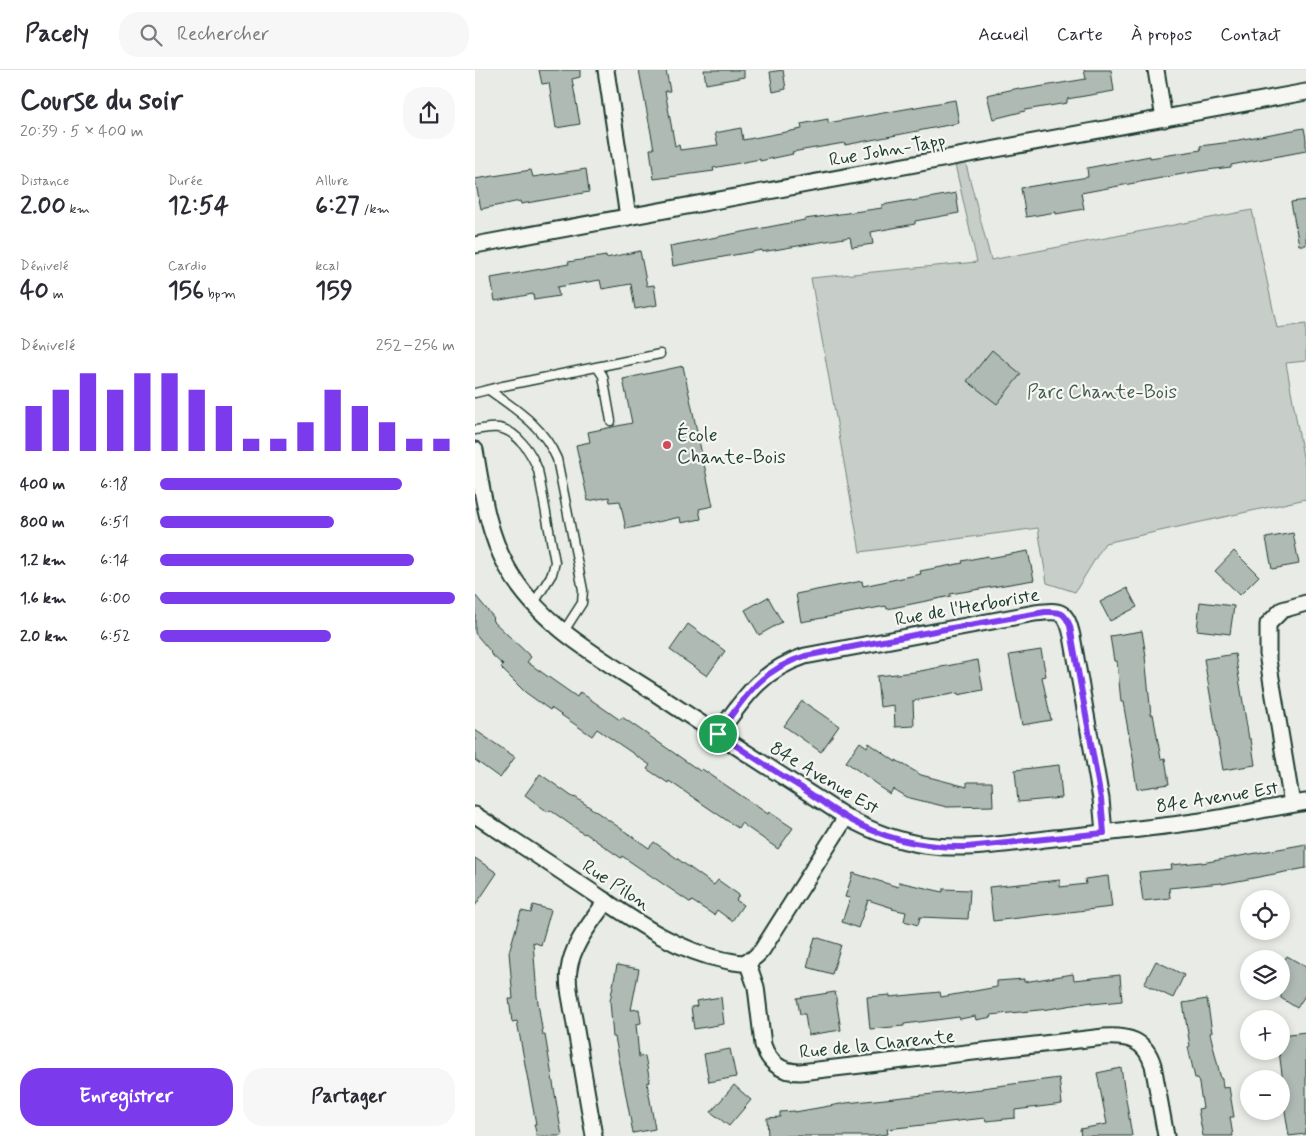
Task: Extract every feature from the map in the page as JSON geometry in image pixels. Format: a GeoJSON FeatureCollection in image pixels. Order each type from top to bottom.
{"type":"FeatureCollection","features":[{"type":"Feature","properties":{"kind":"street"},"geometry":{"type":"LineString","coordinates":[[605,70],[628,217]]}},
{"type":"Feature","properties":{"kind":"street"},"geometry":{"type":"LineString","coordinates":[[1156,70],[1164,119]]}},
{"type":"Feature","properties":{"kind":"street","name":"Rue John-Tapp"},"geometry":{"type":"LineString","coordinates":[[475,245],[1306,92]]}},
{"type":"Feature","properties":{"kind":"street","name":"84e Avenue Est"},"geometry":{"type":"LineString","coordinates":[[475,450],[489,520],[496,544],[520,588],[546,616],[593,652],[862,826],[913,843],[954,847],[991,845],[1194,822],[1299,803]]}},
{"type":"Feature","properties":{"kind":"street"},"geometry":{"type":"LineString","coordinates":[[1299,803],[1268,660],[1268,624],[1282,610],[1306,603]]}},
{"type":"Feature","properties":{"kind":"street","name":"Rue de l'Herboriste"},"geometry":{"type":"LineString","coordinates":[[718,734],[740,702],[756,684],[777,668],[805,656],[1035,613],[1062,613],[1067,619],[1072,636],[1101,799],[1104,833]]}},
{"type":"Feature","properties":{"kind":"street","name":"Rue Pilon"},"geometry":{"type":"LineString","coordinates":[[475,814],[654,932],[684,948],[718,958],[739,962],[747,961]]}},
{"type":"Feature","properties":{"kind":"street"},"geometry":{"type":"LineString","coordinates":[[747,961],[757,956],[766,944],[846,817]]}},
{"type":"Feature","properties":{"kind":"street"},"geometry":{"type":"LineString","coordinates":[[594,1136],[568,978],[570,963],[576,948],[606,901]]}},
{"type":"Feature","properties":{"kind":"street","name":"Rue de la Charente"},"geometry":{"type":"LineString","coordinates":[[747,961],[756,987],[763,1044],[771,1061],[787,1071],[799,1072],[1104,1037],[1126,1038],[1138,1043],[1150,1055],[1166,1136]]}},
{"type":"Feature","properties":{"kind":"lane"},"geometry":{"type":"LineString","coordinates":[[475,393],[659,354]]}},
{"type":"Feature","properties":{"kind":"lane"},"geometry":{"type":"LineString","coordinates":[[597,367],[603,376],[611,420]]}},
{"type":"Feature","properties":{"kind":"lane"},"geometry":{"type":"LineString","coordinates":[[489,390],[524,416],[541,432],[548,440],[557,459],[583,590],[582,603],[564,631]]}},
{"type":"Feature","properties":{"kind":"lane"},"geometry":{"type":"LineString","coordinates":[[475,430],[499,428],[511,433],[527,448],[538,470],[555,562],[552,574],[534,603]]}},
{"type":"Feature","properties":{"kind":"green space","name":"Parc Chante-Bois"},"geometry":{"type":"Polygon","coordinates":[[[954,160],[965,161],[991,260],[1252,210],[1277,328],[1306,324],[1306,361],[1286,363],[1306,473],[1306,499],[1105,543],[1075,592],[1047,583],[1038,528],[860,552],[811,278],[977,262],[954,160]]]}},
{"type":"Feature","properties":{"kind":"building"},"geometry":{"type":"Polygon","coordinates":[[[539,70],[580,70],[580,77],[572,79],[580,124],[556,128],[549,83],[542,84],[539,70]]]}},
{"type":"Feature","properties":{"kind":"building"},"geometry":{"type":"Polygon","coordinates":[[[639,70],[666,70],[670,91],[665,91],[675,146],[679,145],[680,150],[718,145],[715,133],[741,128],[743,140],[802,129],[801,124],[828,119],[828,123],[955,100],[959,123],[845,145],[844,143],[792,152],[793,154],[760,161],[760,159],[713,168],[714,171],[654,179],[650,149],[654,149],[639,70]]]}},
{"type":"Feature","properties":{"kind":"building"},"geometry":{"type":"Polygon","coordinates":[[[704,70],[744,70],[744,77],[706,84],[704,70]]]}},
{"type":"Feature","properties":{"kind":"building"},"geometry":{"type":"Polygon","coordinates":[[[783,70],[786,89],[773,92],[770,72],[783,70]]]}},
{"type":"Feature","properties":{"kind":"building"},"geometry":{"type":"Polygon","coordinates":[[[1084,70],[1111,70],[1114,91],[1067,99],[1067,103],[1025,110],[993,119],[987,95],[1019,88],[1020,90],[1086,79],[1084,70]]]}},
{"type":"Feature","properties":{"kind":"building"},"geometry":{"type":"Polygon","coordinates":[[[1304,128],[1306,151],[1231,165],[1231,167],[1199,171],[1081,193],[1084,209],[1026,217],[1021,188],[1088,177],[1087,168],[1150,156],[1150,158],[1201,150],[1200,146],[1239,141],[1304,128]]]}},
{"type":"Feature","properties":{"kind":"building"},"geometry":{"type":"Polygon","coordinates":[[[586,169],[589,192],[521,204],[520,201],[481,209],[475,179],[531,170],[533,177],[586,169]]]}},
{"type":"Feature","properties":{"kind":"building"},"geometry":{"type":"Polygon","coordinates":[[[956,193],[959,213],[871,232],[873,244],[852,247],[850,237],[673,266],[670,246],[805,219],[882,208],[882,205],[956,193]]]}},
{"type":"Feature","properties":{"kind":"building"},"geometry":{"type":"Polygon","coordinates":[[[1306,200],[1306,245],[1299,245],[1291,202],[1306,200]]]}},
{"type":"Feature","properties":{"kind":"building"},"geometry":{"type":"Polygon","coordinates":[[[640,251],[647,286],[654,285],[657,305],[635,309],[631,284],[602,289],[600,280],[557,287],[559,296],[534,300],[533,294],[495,301],[491,278],[569,264],[568,262],[606,256],[606,258],[640,251]]]}},
{"type":"Feature","properties":{"kind":"building"},"geometry":{"type":"Polygon","coordinates":[[[992,350],[1021,374],[997,404],[967,381],[992,350]]]}},
{"type":"Feature","properties":{"kind":"building"},"geometry":{"type":"Polygon","coordinates":[[[683,366],[713,506],[699,509],[701,519],[681,523],[680,517],[626,529],[620,501],[610,502],[609,497],[588,501],[576,445],[590,442],[588,432],[632,423],[623,379],[683,366]]]}},
{"type":"Feature","properties":{"kind":"building"},"geometry":{"type":"Polygon","coordinates":[[[1293,533],[1299,564],[1272,569],[1266,538],[1293,533]]]}},
{"type":"Feature","properties":{"kind":"building"},"geometry":{"type":"Polygon","coordinates":[[[1028,551],[1034,580],[950,594],[951,596],[887,609],[886,606],[801,622],[796,594],[862,581],[863,586],[921,574],[920,571],[963,563],[962,561],[1028,551]]]}},
{"type":"Feature","properties":{"kind":"building"},"geometry":{"type":"Polygon","coordinates":[[[1234,551],[1259,576],[1240,595],[1215,571],[1234,551]]]}},
{"type":"Feature","properties":{"kind":"building"},"geometry":{"type":"Polygon","coordinates":[[[1127,588],[1137,607],[1110,621],[1100,602],[1127,588]]]}},
{"type":"Feature","properties":{"kind":"building"},"geometry":{"type":"Polygon","coordinates":[[[475,595],[494,618],[492,620],[531,657],[527,662],[577,697],[580,692],[620,720],[622,717],[700,771],[702,769],[768,814],[769,812],[793,828],[778,849],[741,823],[738,828],[669,781],[668,783],[647,769],[650,765],[597,729],[592,736],[525,692],[501,668],[503,665],[490,653],[475,633],[475,595]]]}},
{"type":"Feature","properties":{"kind":"building"},"geometry":{"type":"Polygon","coordinates":[[[768,597],[782,622],[759,635],[745,610],[768,597]]]}},
{"type":"Feature","properties":{"kind":"building"},"geometry":{"type":"Polygon","coordinates":[[[1200,602],[1234,606],[1230,634],[1197,630],[1200,602]]]}},
{"type":"Feature","properties":{"kind":"building"},"geometry":{"type":"Polygon","coordinates":[[[688,624],[725,651],[707,676],[670,650],[688,624]]]}},
{"type":"Feature","properties":{"kind":"building"},"geometry":{"type":"Polygon","coordinates":[[[1142,631],[1151,715],[1153,714],[1161,759],[1165,758],[1169,784],[1137,789],[1123,702],[1121,702],[1117,661],[1114,661],[1110,636],[1142,631]]]}},
{"type":"Feature","properties":{"kind":"building"},"geometry":{"type":"Polygon","coordinates":[[[1041,650],[1046,676],[1042,677],[1051,720],[1022,725],[1009,655],[1041,650]]]}},
{"type":"Feature","properties":{"kind":"building"},"geometry":{"type":"Polygon","coordinates":[[[1235,654],[1255,765],[1223,770],[1204,659],[1235,654]]]}},
{"type":"Feature","properties":{"kind":"building"},"geometry":{"type":"Polygon","coordinates":[[[978,660],[983,690],[913,701],[914,726],[895,727],[894,705],[880,707],[877,676],[915,672],[978,660]]]}},
{"type":"Feature","properties":{"kind":"building"},"geometry":{"type":"Polygon","coordinates":[[[802,701],[839,726],[821,752],[784,726],[802,701]]]}},
{"type":"Feature","properties":{"kind":"building"},"geometry":{"type":"Polygon","coordinates":[[[475,730],[515,757],[500,778],[475,760],[475,730]]]}},
{"type":"Feature","properties":{"kind":"building"},"geometry":{"type":"Polygon","coordinates":[[[860,742],[867,747],[869,743],[896,762],[896,760],[921,775],[967,787],[967,782],[992,782],[993,806],[947,807],[906,797],[893,789],[890,794],[846,762],[860,742]]]}},
{"type":"Feature","properties":{"kind":"building"},"geometry":{"type":"Polygon","coordinates":[[[1059,765],[1062,798],[1018,802],[1015,770],[1059,765]]]}},
{"type":"Feature","properties":{"kind":"building"},"geometry":{"type":"Polygon","coordinates":[[[540,774],[649,848],[654,842],[714,885],[718,880],[739,895],[736,900],[743,905],[732,921],[717,910],[714,915],[692,901],[691,903],[622,856],[621,858],[550,810],[548,812],[525,795],[540,774]]]}},
{"type":"Feature","properties":{"kind":"building"},"geometry":{"type":"Polygon","coordinates":[[[1306,844],[1306,868],[1222,884],[1169,888],[1170,898],[1143,901],[1139,872],[1172,869],[1171,865],[1202,863],[1306,844]]]}},
{"type":"Feature","properties":{"kind":"building"},"geometry":{"type":"Polygon","coordinates":[[[475,858],[497,873],[475,906],[475,858]]]}},
{"type":"Feature","properties":{"kind":"building"},"geometry":{"type":"Polygon","coordinates":[[[853,873],[898,887],[899,882],[943,892],[943,889],[970,890],[968,919],[920,917],[918,925],[904,921],[906,912],[868,900],[858,928],[842,922],[850,898],[845,897],[853,873]]]}},
{"type":"Feature","properties":{"kind":"building"},"geometry":{"type":"Polygon","coordinates":[[[1108,876],[1112,907],[993,921],[989,887],[1060,880],[1060,887],[1086,884],[1085,879],[1108,876]]]}},
{"type":"Feature","properties":{"kind":"building"},"geometry":{"type":"Polygon","coordinates":[[[533,905],[551,910],[541,945],[533,942],[537,996],[562,1136],[537,1136],[517,1021],[512,1022],[509,999],[513,999],[509,952],[521,911],[531,913],[533,905]]]}},
{"type":"Feature","properties":{"kind":"building"},"geometry":{"type":"Polygon","coordinates":[[[815,937],[841,945],[832,974],[807,967],[815,937]]]}},
{"type":"Feature","properties":{"kind":"building"},"geometry":{"type":"Polygon","coordinates":[[[1290,958],[1306,967],[1306,994],[1297,1008],[1284,1000],[1290,1000],[1290,958]]]}},
{"type":"Feature","properties":{"kind":"building"},"geometry":{"type":"Polygon","coordinates":[[[1156,961],[1184,975],[1173,998],[1144,984],[1156,961]]]}},
{"type":"Feature","properties":{"kind":"building"},"geometry":{"type":"Polygon","coordinates":[[[617,965],[639,969],[631,1010],[639,1009],[641,1023],[636,1024],[639,1057],[645,1056],[650,1082],[647,1083],[655,1129],[633,1133],[615,1037],[613,1037],[610,1001],[617,965]]]}},
{"type":"Feature","properties":{"kind":"building"},"geometry":{"type":"Polygon","coordinates":[[[1073,974],[1074,980],[1120,975],[1122,1001],[1092,1004],[1092,1002],[991,1015],[992,1017],[976,1020],[975,1016],[960,1019],[959,1017],[904,1024],[904,1026],[870,1029],[867,997],[890,995],[890,997],[940,992],[941,997],[997,987],[997,981],[1024,979],[1024,982],[1073,974]]]}},
{"type":"Feature","properties":{"kind":"building"},"geometry":{"type":"Polygon","coordinates":[[[835,992],[841,1030],[808,1035],[805,1014],[800,1014],[797,998],[835,992]]]}},
{"type":"Feature","properties":{"kind":"building"},"geometry":{"type":"Polygon","coordinates":[[[721,997],[724,1024],[694,1029],[691,1007],[697,1006],[696,1001],[721,997]]]}},
{"type":"Feature","properties":{"kind":"building"},"geometry":{"type":"Polygon","coordinates":[[[1207,999],[1212,1032],[1210,1033],[1223,1088],[1229,1087],[1234,1117],[1230,1117],[1233,1136],[1203,1136],[1198,1109],[1203,1108],[1198,1078],[1195,1078],[1188,1047],[1190,1046],[1183,1003],[1207,999]]]}},
{"type":"Feature","properties":{"kind":"building"},"geometry":{"type":"Polygon","coordinates":[[[1306,1032],[1306,1134],[1289,1136],[1286,1120],[1290,1120],[1290,1070],[1281,1070],[1280,1060],[1290,1060],[1290,1034],[1306,1032]]]}},
{"type":"Feature","properties":{"kind":"building"},"geometry":{"type":"Polygon","coordinates":[[[730,1049],[736,1077],[709,1082],[704,1054],[730,1049]]]}},
{"type":"Feature","properties":{"kind":"building"},"geometry":{"type":"Polygon","coordinates":[[[1121,1068],[1132,1136],[1081,1136],[1080,1129],[1107,1124],[1097,1073],[1121,1068]]]}},
{"type":"Feature","properties":{"kind":"building"},"geometry":{"type":"Polygon","coordinates":[[[1059,1078],[1062,1104],[1015,1110],[1015,1118],[986,1121],[985,1118],[887,1129],[888,1134],[871,1136],[768,1136],[767,1118],[780,1117],[780,1112],[795,1112],[846,1103],[982,1089],[1059,1078]]]}},
{"type":"Feature","properties":{"kind":"building"},"geometry":{"type":"Polygon","coordinates":[[[734,1085],[751,1100],[729,1126],[711,1112],[734,1085]]]}},
{"type":"Feature","properties":{"kind":"place","name":"École Chante-Bois"},"geometry":{"type":"Point","coordinates":[667,445]}},
{"type":"Feature","properties":{"kind":"route"},"geometry":{"type":"LineString","coordinates":[[1035,613],[1062,613],[1067,619],[1072,636],[1101,799],[1104,833],[967,847],[927,846],[901,840],[875,832],[846,817],[718,734],[740,702],[756,684],[777,668],[805,656],[1035,613]]}}]}
